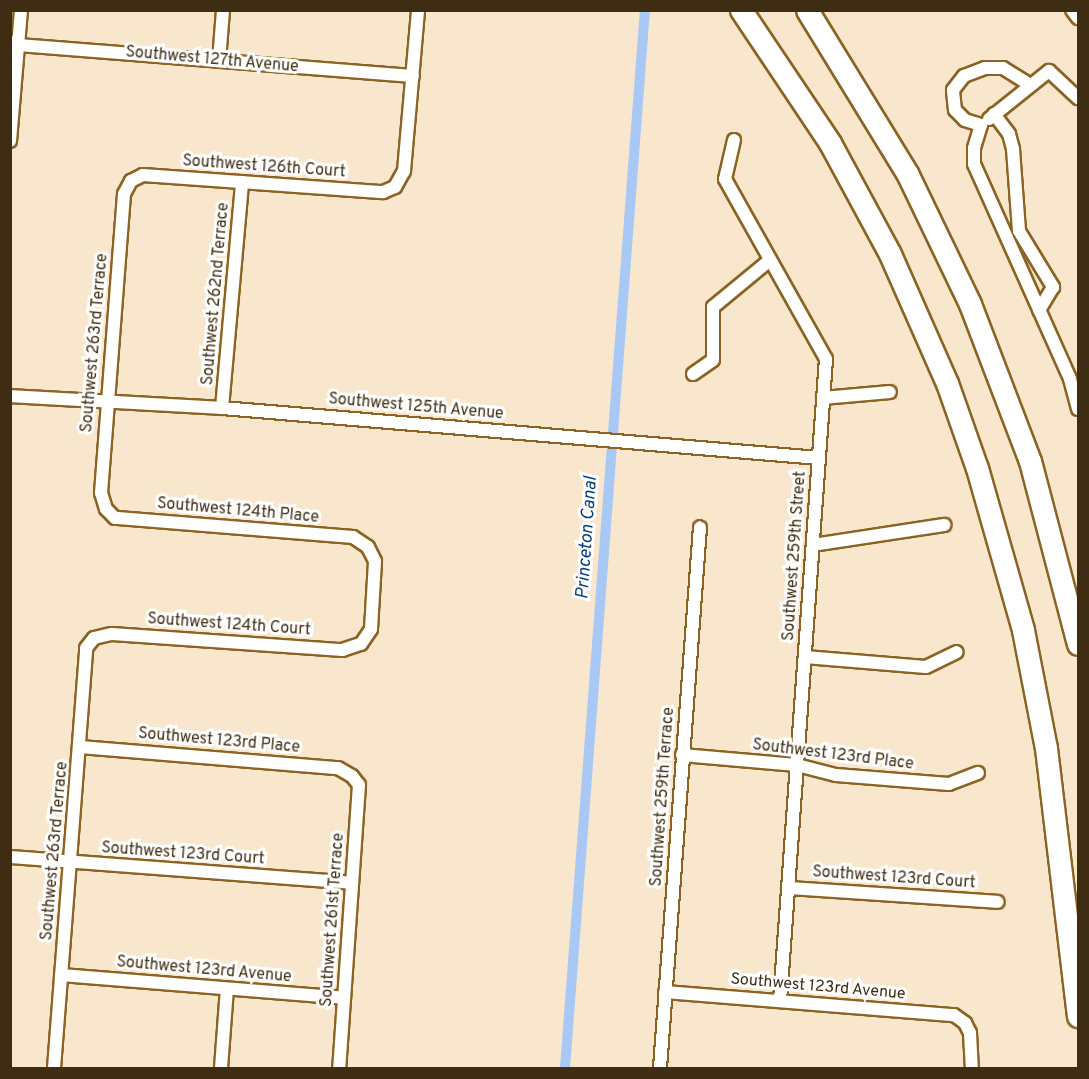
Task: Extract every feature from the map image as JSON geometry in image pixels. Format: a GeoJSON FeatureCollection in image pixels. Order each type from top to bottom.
{"type":"FeatureCollection","features":[{"type":"Feature","properties":{"kind":"highway"},"geometry":{"type":"LineString","coordinates":[[741,10],[830,143],[890,254],[947,383],[977,468],[1011,584],[1042,726],[1078,1016]]}},
{"type":"Feature","properties":{"kind":"highway"},"geometry":{"type":"LineString","coordinates":[[807,10],[908,175],[970,304],[1030,461],[1078,644]]}},
{"type":"Feature","properties":{"kind":"street"},"geometry":{"type":"LineString","coordinates":[[10,141],[14,44],[21,10]]}},
{"type":"Feature","properties":{"kind":"street"},"geometry":{"type":"LineString","coordinates":[[219,62],[223,10]]}},
{"type":"Feature","properties":{"kind":"street"},"geometry":{"type":"LineString","coordinates":[[413,76],[418,10]]}},
{"type":"Feature","properties":{"kind":"street"},"geometry":{"type":"LineString","coordinates":[[1072,11],[1078,18]]}},
{"type":"Feature","properties":{"kind":"street","name":"Southwest 127th Avenue"},"geometry":{"type":"LineString","coordinates":[[14,44],[413,76]]}},
{"type":"Feature","properties":{"kind":"street"},"geometry":{"type":"LineString","coordinates":[[981,125],[965,120],[955,110],[953,90],[964,76],[985,68],[1003,68],[1029,84]]}},
{"type":"Feature","properties":{"kind":"street"},"geometry":{"type":"LineString","coordinates":[[1078,98],[1049,71],[1029,84],[981,125],[974,147],[974,164],[1039,309],[1074,377],[1078,410]]}},
{"type":"Feature","properties":{"kind":"street","name":"Southwest 126th Court"},"geometry":{"type":"LineString","coordinates":[[131,181],[143,175],[383,192],[395,187],[404,171],[413,76]]}},
{"type":"Feature","properties":{"kind":"street"},"geometry":{"type":"LineString","coordinates":[[994,114],[1009,134],[1013,149],[1019,231],[1053,287],[1039,309]]}},
{"type":"Feature","properties":{"kind":"street","name":"Southwest 259th Street"},"geometry":{"type":"LineString","coordinates":[[734,140],[725,179],[826,358],[780,1001]]}},
{"type":"Feature","properties":{"kind":"street","name":"Southwest 263rd Terrace"},"geometry":{"type":"LineString","coordinates":[[106,509],[101,493],[107,402],[124,194],[131,181]]}},
{"type":"Feature","properties":{"kind":"street","name":"Southwest 262nd Terrace"},"geometry":{"type":"LineString","coordinates":[[222,408],[242,182]]}},
{"type":"Feature","properties":{"kind":"street"},"geometry":{"type":"LineString","coordinates":[[693,374],[713,360],[713,307],[770,260]]}},
{"type":"Feature","properties":{"kind":"street"},"geometry":{"type":"LineString","coordinates":[[823,398],[890,392]]}},
{"type":"Feature","properties":{"kind":"street","name":"Southwest 125th Avenue"},"geometry":{"type":"LineString","coordinates":[[10,396],[222,408],[819,458]]}},
{"type":"Feature","properties":{"kind":"street","name":"Southwest 124th Place"},"geometry":{"type":"LineString","coordinates":[[106,509],[115,518],[353,537],[368,547],[375,561],[371,629],[360,644]]}},
{"type":"Feature","properties":{"kind":"street"},"geometry":{"type":"LineString","coordinates":[[813,545],[944,525]]}},
{"type":"Feature","properties":{"kind":"street","name":"Southwest 259th Terrace"},"geometry":{"type":"LineString","coordinates":[[660,1068],[700,527]]}},
{"type":"Feature","properties":{"kind":"street","name":"Southwest 124th Court"},"geometry":{"type":"LineString","coordinates":[[94,638],[112,634],[342,650],[360,644]]}},
{"type":"Feature","properties":{"kind":"street","name":"Southwest 263rd Terrace"},"geometry":{"type":"LineString","coordinates":[[54,1068],[72,862],[86,648],[94,638]]}},
{"type":"Feature","properties":{"kind":"street"},"geometry":{"type":"LineString","coordinates":[[805,657],[926,667],[957,652]]}},
{"type":"Feature","properties":{"kind":"street","name":"Southwest 123rd Place"},"geometry":{"type":"LineString","coordinates":[[80,747],[338,768],[352,776]]}},
{"type":"Feature","properties":{"kind":"street","name":"Southwest 123rd Place"},"geometry":{"type":"LineString","coordinates":[[682,755],[797,765],[836,775],[949,784],[978,773]]}},
{"type":"Feature","properties":{"kind":"street","name":"Southwest 261st Terrace"},"geometry":{"type":"LineString","coordinates":[[339,1068],[359,785],[352,776]]}},
{"type":"Feature","properties":{"kind":"street","name":"Southwest 123rd Court"},"geometry":{"type":"LineString","coordinates":[[10,857],[352,883]]}},
{"type":"Feature","properties":{"kind":"street","name":"Southwest 123rd Court"},"geometry":{"type":"LineString","coordinates":[[788,888],[998,902]]}},
{"type":"Feature","properties":{"kind":"street","name":"Southwest 123rd Avenue"},"geometry":{"type":"LineString","coordinates":[[61,975],[344,998]]}},
{"type":"Feature","properties":{"kind":"street"},"geometry":{"type":"LineString","coordinates":[[221,1068],[227,988]]}},
{"type":"Feature","properties":{"kind":"street","name":"Southwest 123rd Avenue"},"geometry":{"type":"LineString","coordinates":[[665,992],[954,1015],[965,1023],[970,1032],[972,1068]]}},
{"type":"Feature","properties":{"kind":"waterway","name":"Princeton Canal"},"geometry":{"type":"LineString","coordinates":[[565,1068],[645,10]]}}]}
